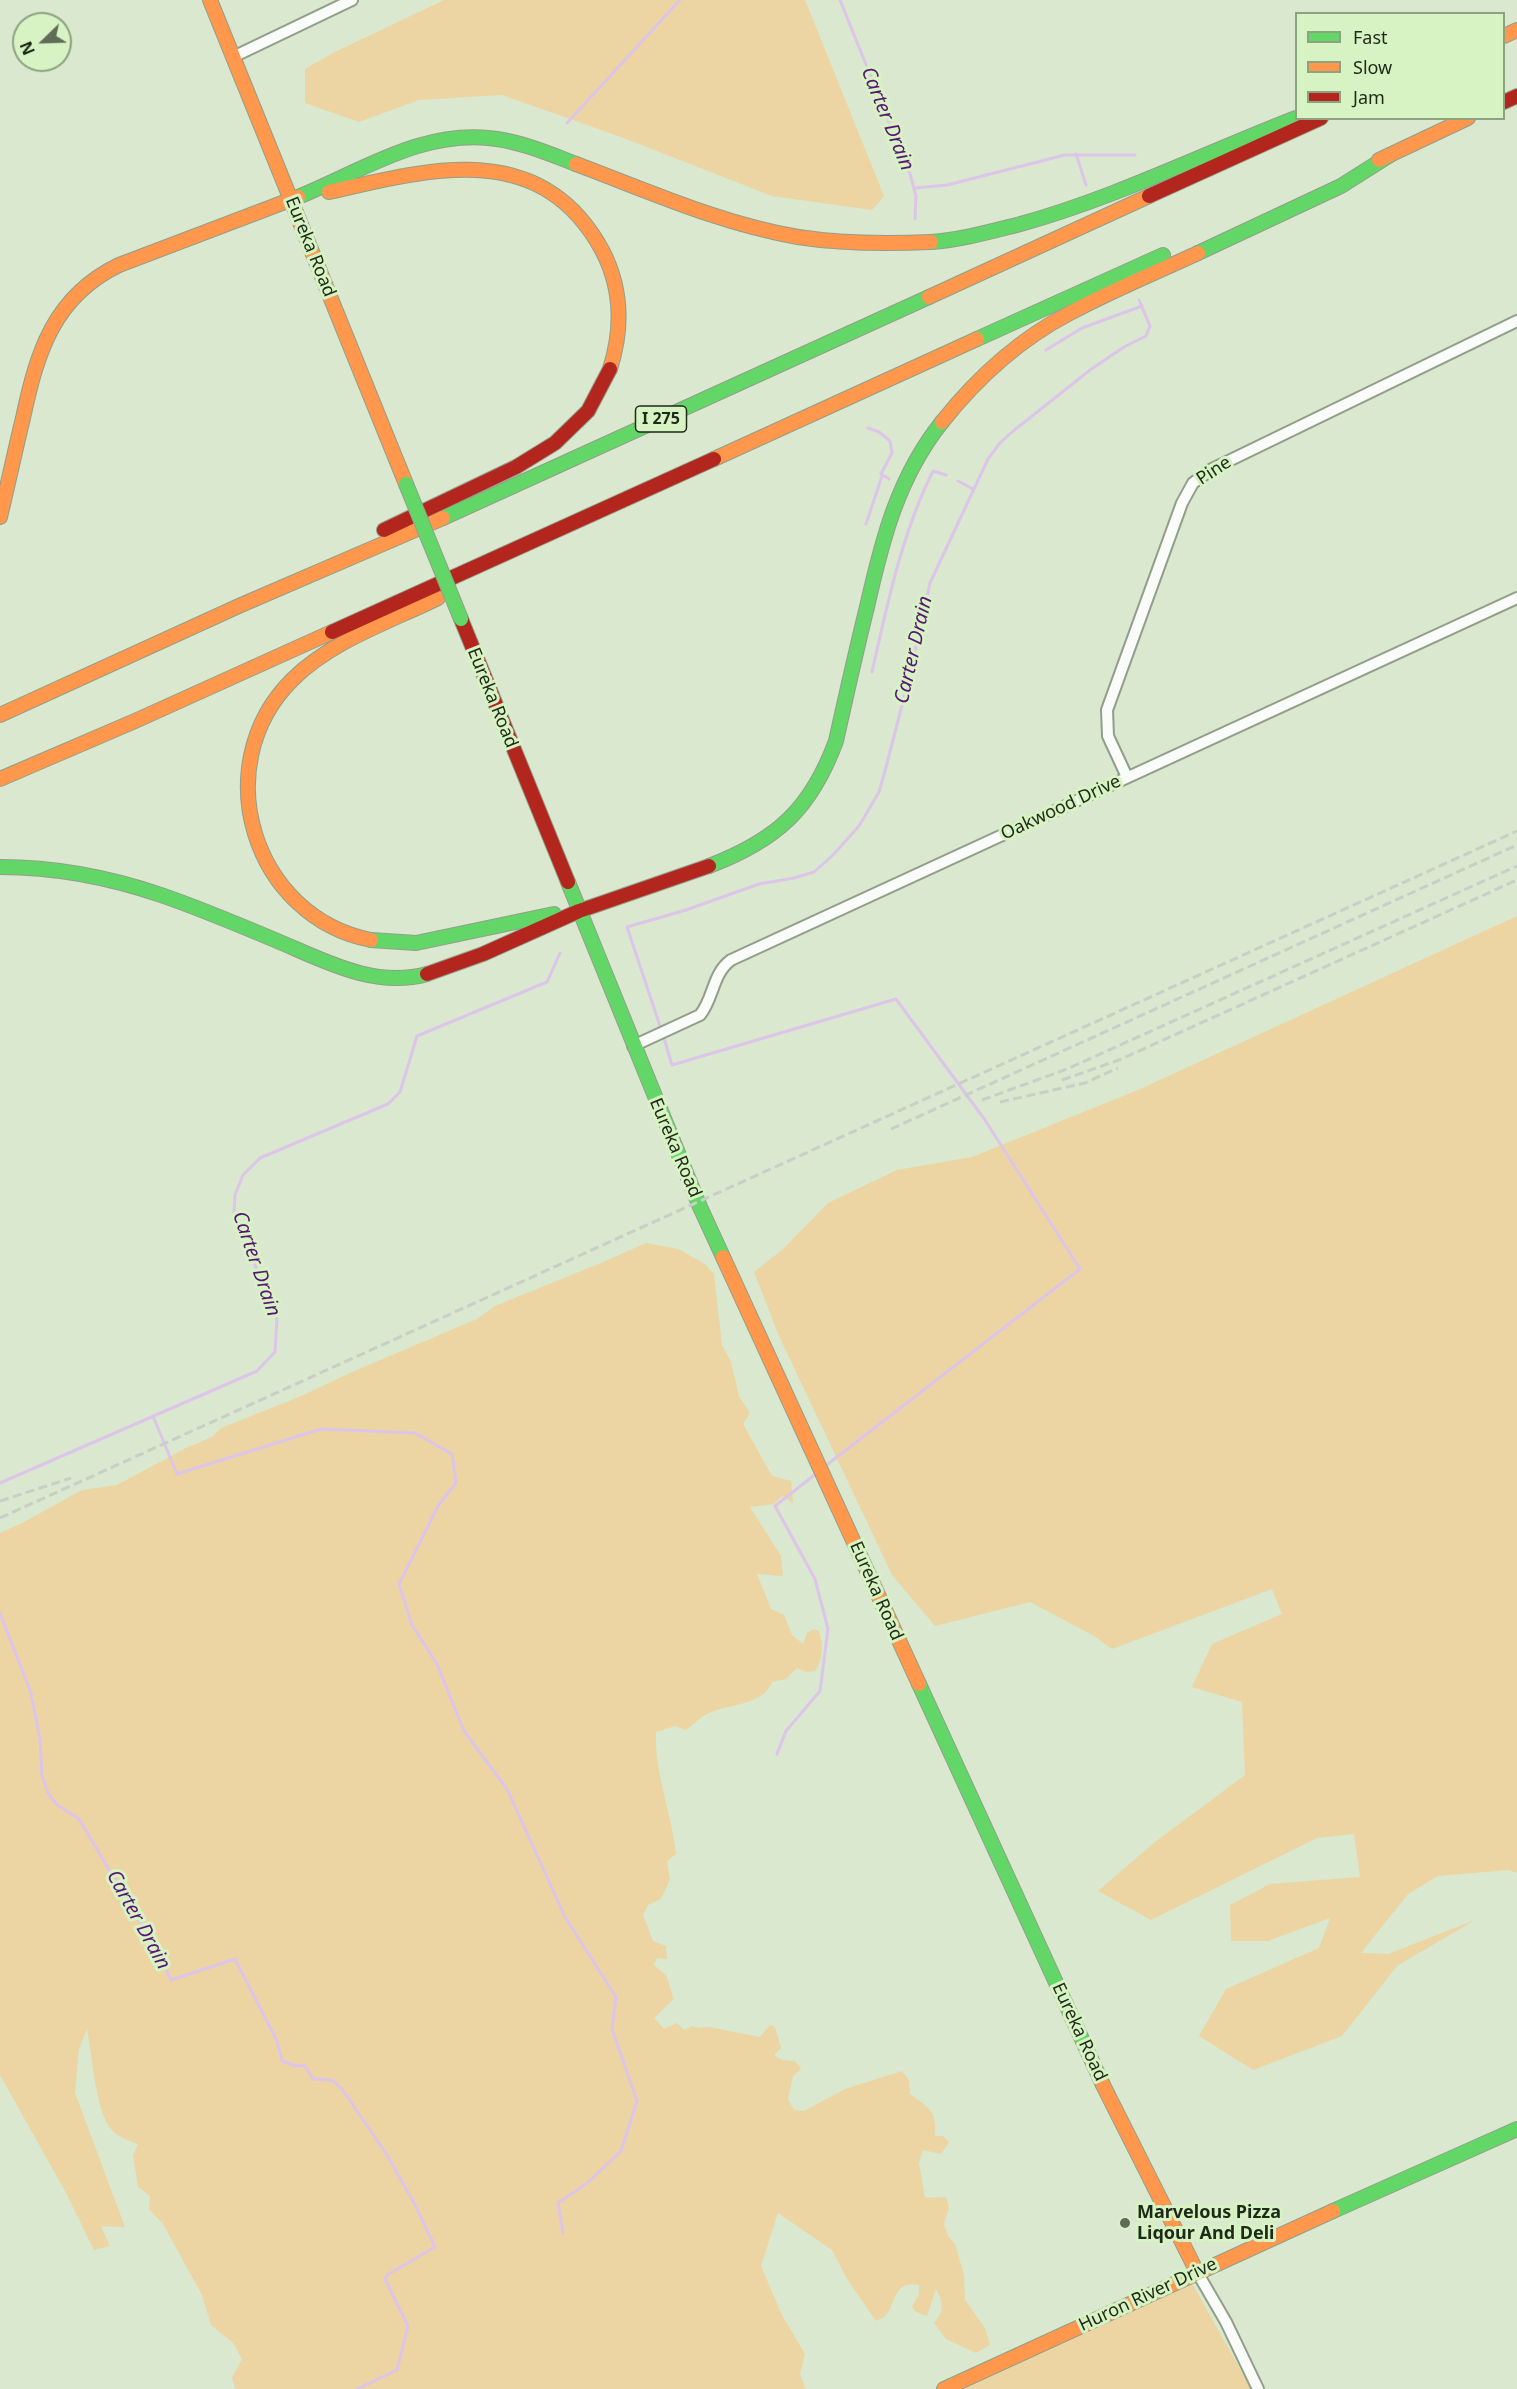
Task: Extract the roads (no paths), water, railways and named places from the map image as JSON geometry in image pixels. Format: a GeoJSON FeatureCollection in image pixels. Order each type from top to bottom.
{"type":"FeatureCollection","features":[{"type":"Feature","properties":{"kind":"main road","name":"Eureka Road"},"geometry":{"type":"LineString","coordinates":[[210,0],[700,1208],[1065,2004],[1122,2126],[1197,2272]]}},
{"type":"Feature","properties":{"kind":"main road"},"geometry":{"type":"LineString","coordinates":[[0,517],[37,358],[50,330],[71,301],[104,273],[120,264],[190,236],[291,201],[369,165],[426,144],[448,139],[494,138],[526,146],[711,213],[772,232],[819,241],[881,244],[928,243],[1030,224],[1295,118]]}},
{"type":"Feature","properties":{"kind":"main road","name":"I 275"},"geometry":{"type":"LineString","coordinates":[[0,715],[241,605],[448,516],[1317,120]]}},
{"type":"Feature","properties":{"kind":"main road"},"geometry":{"type":"LineString","coordinates":[[0,779],[135,721],[1132,268],[1390,155],[1464,120]]}},
{"type":"Feature","properties":{"kind":"main road"},"geometry":{"type":"LineString","coordinates":[[0,867],[36,867],[98,877],[221,917],[367,975],[386,977],[421,975],[442,969],[578,911],[705,867],[764,840],[803,807],[826,768],[836,741],[885,534],[904,482],[925,445],[975,383],[1018,345],[1069,313],[1332,191],[1390,155]]}},
{"type":"Feature","properties":{"kind":"main road"},"geometry":{"type":"LineString","coordinates":[[241,605],[325,558],[534,458],[558,441],[578,423],[592,404],[612,358],[619,330],[620,304],[604,255],[586,226],[570,208],[533,183],[507,173],[481,169],[444,170],[291,201]]}},
{"type":"Feature","properties":{"kind":"main road"},"geometry":{"type":"LineString","coordinates":[[578,911],[536,916],[416,943],[397,944],[365,940],[329,926],[296,904],[270,872],[255,839],[249,812],[247,788],[250,758],[262,722],[278,696],[312,664],[338,646],[483,576],[628,498]]}},
{"type":"Feature","properties":{"kind":"main road","name":"Huron River Drive"},"geometry":{"type":"LineString","coordinates":[[944,2389],[1197,2272],[1517,2129]]}},
{"type":"Feature","properties":{"kind":"street"},"geometry":{"type":"LineString","coordinates":[[233,57],[352,0]]}},
{"type":"Feature","properties":{"kind":"street","name":"Pine"},"geometry":{"type":"LineString","coordinates":[[1127,777],[1108,736],[1107,710],[1182,503],[1193,483],[1212,469],[1516,324]]}},
{"type":"Feature","properties":{"kind":"street","name":"Oakwood Drive"},"geometry":{"type":"LineString","coordinates":[[633,1046],[700,1015],[705,1009],[719,972],[731,960],[1517,598]]}},
{"type":"Feature","properties":{"kind":"street"},"geometry":{"type":"LineString","coordinates":[[1197,2272],[1226,2322],[1258,2389]]}},
{"type":"Feature","properties":{"kind":"waterway"},"geometry":{"type":"LineString","coordinates":[[567,123],[680,0]]}},
{"type":"Feature","properties":{"kind":"waterway","name":"Carter Drain"},"geometry":{"type":"LineString","coordinates":[[840,0],[910,174],[916,196],[915,219]]}},
{"type":"Feature","properties":{"kind":"waterway","name":"Carter Drain"},"geometry":{"type":"LineString","coordinates":[[1076,154],[1086,185]]}},
{"type":"Feature","properties":{"kind":"waterway","name":"Carter Drain"},"geometry":{"type":"LineString","coordinates":[[915,188],[947,185],[1065,155],[1135,155]]}},
{"type":"Feature","properties":{"kind":"waterway","name":"Carter Drain"},"geometry":{"type":"LineString","coordinates":[[661,1029],[627,927],[686,910],[759,884],[814,872],[859,826],[879,792],[907,686],[930,583],[988,459],[1012,432],[1090,370],[1124,347],[1146,336],[1150,326],[1139,300]]}},
{"type":"Feature","properties":{"kind":"waterway"},"geometry":{"type":"LineString","coordinates":[[1046,350],[1082,328],[1142,306]]}},
{"type":"Feature","properties":{"kind":"waterway"},"geometry":{"type":"LineString","coordinates":[[868,428],[879,432],[890,441],[892,453],[881,474],[889,479]]}},
{"type":"Feature","properties":{"kind":"waterway"},"geometry":{"type":"LineString","coordinates":[[872,672],[912,519],[933,471],[946,475]]}},
{"type":"Feature","properties":{"kind":"waterway"},"geometry":{"type":"LineString","coordinates":[[866,524],[882,476]]}},
{"type":"Feature","properties":{"kind":"waterway"},"geometry":{"type":"LineString","coordinates":[[958,481],[973,489]]}},
{"type":"Feature","properties":{"kind":"waterway","name":"Carter Drain"},"geometry":{"type":"LineString","coordinates":[[0,1483],[257,1371],[275,1352],[277,1319],[234,1213],[235,1195],[243,1175],[260,1158],[388,1104],[400,1092],[417,1036],[547,982],[560,953]]}},
{"type":"Feature","properties":{"kind":"waterway"},"geometry":{"type":"LineString","coordinates":[[663,1035],[672,1065],[896,999],[985,1120],[1080,1269],[824,1467]]}},
{"type":"Feature","properties":{"kind":"waterway"},"geometry":{"type":"LineString","coordinates":[[153,1416],[177,1474],[321,1429],[415,1433],[452,1454],[456,1483],[438,1506],[399,1584],[412,1625],[437,1664],[464,1731],[507,1789],[565,1917],[616,1997],[612,2029],[637,2101],[621,2151],[586,2184],[558,2203],[563,2233]]}},
{"type":"Feature","properties":{"kind":"waterway"},"geometry":{"type":"LineString","coordinates":[[777,1754],[786,1731],[820,1691],[828,1629],[815,1579],[775,1506],[817,1473]]}},
{"type":"Feature","properties":{"kind":"waterway","name":"Carter Drain"},"geometry":{"type":"LineString","coordinates":[[0,1613],[31,1693],[40,1740],[42,1776],[48,1793],[56,1804],[79,1819],[153,1940],[171,1980],[235,1959],[277,2041],[282,2061],[296,2066],[304,2065],[313,2079],[332,2080],[342,2089],[387,2155],[435,2247],[387,2275],[385,2279],[408,2326],[397,2370],[357,2389]]}},
{"type":"Feature","properties":{"kind":"railway"},"geometry":{"type":"LineString","coordinates":[[0,1518],[1517,831]]}},
{"type":"Feature","properties":{"kind":"railway"},"geometry":{"type":"LineString","coordinates":[[891,1129],[1517,845]]}},
{"type":"Feature","properties":{"kind":"railway"},"geometry":{"type":"LineString","coordinates":[[982,1100],[1067,1069],[1517,866]]}},
{"type":"Feature","properties":{"kind":"railway"},"geometry":{"type":"LineString","coordinates":[[1062,1080],[1119,1060],[1517,880]]}},
{"type":"Feature","properties":{"kind":"railway"},"geometry":{"type":"LineString","coordinates":[[1000,1102],[1085,1083],[1118,1068]]}},
{"type":"Feature","properties":{"kind":"railway"},"geometry":{"type":"LineString","coordinates":[[0,1501],[71,1478]]}},
{"type":"Feature","properties":{"kind":"place","name":"Marvelous Pizza Liqour And Deli"},"geometry":{"type":"Point","coordinates":[1125,2223]}}]}
